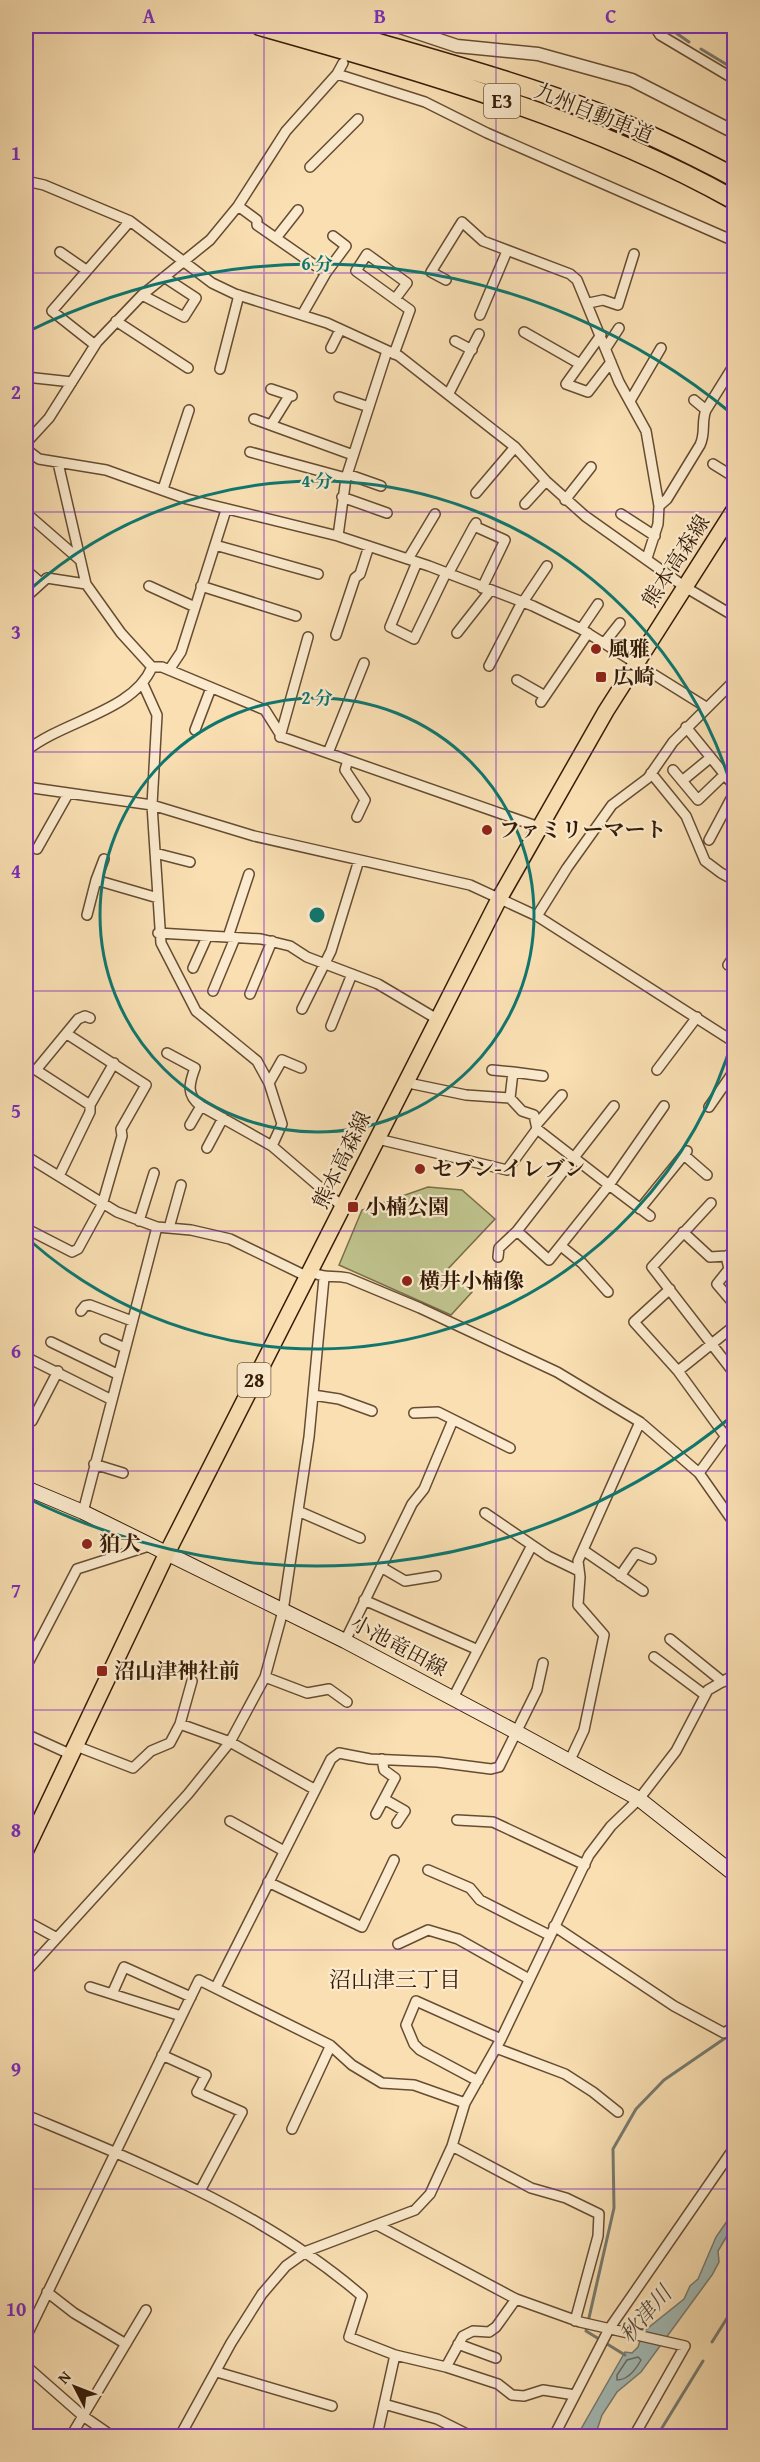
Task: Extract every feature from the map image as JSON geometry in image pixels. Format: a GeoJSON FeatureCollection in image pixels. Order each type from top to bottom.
{"type":"FeatureCollection","features":[{"type":"Feature","properties":{"kind":"highway","name":"九州自動車道"},"geometry":{"type":"LineString","coordinates":[[260,26],[425,72],[645,157],[735,200]]}},
{"type":"Feature","properties":{"kind":"highway","name":"九州自動車道"},"geometry":{"type":"LineString","coordinates":[[321,26],[542,93],[598,113],[663,141],[735,177]]}},
{"type":"Feature","properties":{"kind":"main road","name":"熊本高森線"},"geometry":{"type":"LineString","coordinates":[[26,1850],[167,1553],[499,899],[538,827],[636,663],[735,510]]}},
{"type":"Feature","properties":{"kind":"main road","name":"小池竜田線"},"geometry":{"type":"LineString","coordinates":[[26,1488],[83,1512],[345,1641],[518,1733],[639,1799],[735,1874]]}},
{"type":"Feature","properties":{"kind":"street"},"geometry":{"type":"LineString","coordinates":[[397,26],[433,31],[457,46],[538,54],[632,80],[735,132]]}},
{"type":"Feature","properties":{"kind":"street"},"geometry":{"type":"LineString","coordinates":[[654,26],[667,39],[735,79]]}},
{"type":"Feature","properties":{"kind":"street"},"geometry":{"type":"LineString","coordinates":[[26,443],[49,418],[95,345],[116,321],[142,295],[210,240],[238,206],[286,131],[337,74],[343,63]]}},
{"type":"Feature","properties":{"kind":"street"},"geometry":{"type":"LineString","coordinates":[[337,74],[425,102],[487,133],[735,242]]}},
{"type":"Feature","properties":{"kind":"street"},"geometry":{"type":"LineString","coordinates":[[310,167],[358,119]]}},
{"type":"Feature","properties":{"kind":"street"},"geometry":{"type":"LineString","coordinates":[[26,181],[44,185],[130,221],[185,261],[193,271],[212,283],[239,295],[302,315],[391,352],[448,393],[515,447],[565,500],[685,587],[735,616]]}},
{"type":"Feature","properties":{"kind":"street"},"geometry":{"type":"LineString","coordinates":[[238,206],[276,238],[326,273]]}},
{"type":"Feature","properties":{"kind":"street"},"geometry":{"type":"LineString","coordinates":[[276,238],[298,210]]}},
{"type":"Feature","properties":{"kind":"street"},"geometry":{"type":"LineString","coordinates":[[95,345],[52,311],[130,221]]}},
{"type":"Feature","properties":{"kind":"street"},"geometry":{"type":"LineString","coordinates":[[446,280],[431,272],[462,222],[483,241],[570,274],[577,280],[589,303],[611,362],[646,431],[659,506],[655,536],[645,557],[637,565]]}},
{"type":"Feature","properties":{"kind":"street"},"geometry":{"type":"LineString","coordinates":[[302,315],[326,273],[345,246],[333,236]]}},
{"type":"Feature","properties":{"kind":"street"},"geometry":{"type":"LineString","coordinates":[[480,315],[507,251]]}},
{"type":"Feature","properties":{"kind":"street"},"geometry":{"type":"LineString","coordinates":[[60,252],[86,270]]}},
{"type":"Feature","properties":{"kind":"street"},"geometry":{"type":"LineString","coordinates":[[338,536],[342,497],[353,454],[369,407],[410,310],[356,271],[367,254],[407,283],[395,299]]}},
{"type":"Feature","properties":{"kind":"street"},"geometry":{"type":"LineString","coordinates":[[589,303],[603,300],[618,305],[634,254]]}},
{"type":"Feature","properties":{"kind":"street"},"geometry":{"type":"LineString","coordinates":[[142,295],[184,317],[196,298],[164,277]]}},
{"type":"Feature","properties":{"kind":"street"},"geometry":{"type":"LineString","coordinates":[[219,369],[239,295]]}},
{"type":"Feature","properties":{"kind":"street"},"geometry":{"type":"LineString","coordinates":[[116,321],[188,368]]}},
{"type":"Feature","properties":{"kind":"street"},"geometry":{"type":"LineString","coordinates":[[606,348],[619,328]]}},
{"type":"Feature","properties":{"kind":"street"},"geometry":{"type":"LineString","coordinates":[[332,348],[340,330]]}},
{"type":"Feature","properties":{"kind":"street"},"geometry":{"type":"LineString","coordinates":[[524,332],[580,364]]}},
{"type":"Feature","properties":{"kind":"street"},"geometry":{"type":"LineString","coordinates":[[448,393],[479,334]]}},
{"type":"Feature","properties":{"kind":"street"},"geometry":{"type":"LineString","coordinates":[[601,335],[566,384],[588,392],[611,362]]}},
{"type":"Feature","properties":{"kind":"street"},"geometry":{"type":"LineString","coordinates":[[455,341],[472,350]]}},
{"type":"Feature","properties":{"kind":"street"},"geometry":{"type":"LineString","coordinates":[[630,401],[661,348]]}},
{"type":"Feature","properties":{"kind":"street"},"geometry":{"type":"LineString","coordinates":[[659,506],[667,499],[700,445],[704,437],[702,422],[706,410],[735,365]]}},
{"type":"Feature","properties":{"kind":"street"},"geometry":{"type":"LineString","coordinates":[[26,377],[72,382]]}},
{"type":"Feature","properties":{"kind":"street"},"geometry":{"type":"LineString","coordinates":[[271,389],[290,396],[271,425]]}},
{"type":"Feature","properties":{"kind":"street"},"geometry":{"type":"LineString","coordinates":[[339,397],[369,407]]}},
{"type":"Feature","properties":{"kind":"street"},"geometry":{"type":"LineString","coordinates":[[694,400],[706,410]]}},
{"type":"Feature","properties":{"kind":"street"},"geometry":{"type":"LineString","coordinates":[[163,489],[189,410]]}},
{"type":"Feature","properties":{"kind":"street"},"geometry":{"type":"LineString","coordinates":[[254,419],[353,454]]}},
{"type":"Feature","properties":{"kind":"street"},"geometry":{"type":"LineString","coordinates":[[476,493],[515,447]]}},
{"type":"Feature","properties":{"kind":"street"},"geometry":{"type":"LineString","coordinates":[[26,449],[39,459]]}},
{"type":"Feature","properties":{"kind":"street"},"geometry":{"type":"LineString","coordinates":[[250,451],[381,486]]}},
{"type":"Feature","properties":{"kind":"street"},"geometry":{"type":"LineString","coordinates":[[26,462],[39,459],[106,470],[226,510],[338,536],[447,573],[523,602],[585,631],[706,707]]}},
{"type":"Feature","properties":{"kind":"street"},"geometry":{"type":"LineString","coordinates":[[58,463],[86,584],[121,633],[152,666],[169,670],[266,712],[280,736],[538,827]]}},
{"type":"Feature","properties":{"kind":"street"},"geometry":{"type":"LineString","coordinates":[[713,464],[735,477]]}},
{"type":"Feature","properties":{"kind":"street"},"geometry":{"type":"LineString","coordinates":[[565,500],[591,467]]}},
{"type":"Feature","properties":{"kind":"street"},"geometry":{"type":"LineString","coordinates":[[525,504],[546,481]]}},
{"type":"Feature","properties":{"kind":"street"},"geometry":{"type":"LineString","coordinates":[[342,497],[387,513]]}},
{"type":"Feature","properties":{"kind":"street"},"geometry":{"type":"LineString","coordinates":[[169,670],[181,652],[226,510]]}},
{"type":"Feature","properties":{"kind":"street"},"geometry":{"type":"LineString","coordinates":[[26,513],[80,560]]}},
{"type":"Feature","properties":{"kind":"street"},"geometry":{"type":"LineString","coordinates":[[435,514],[413,561],[390,627],[414,639],[475,524],[505,540],[486,589],[457,633]]}},
{"type":"Feature","properties":{"kind":"street"},"geometry":{"type":"LineString","coordinates":[[621,514],[655,536]]}},
{"type":"Feature","properties":{"kind":"street"},"geometry":{"type":"LineString","coordinates":[[215,545],[318,574]]}},
{"type":"Feature","properties":{"kind":"street"},"geometry":{"type":"LineString","coordinates":[[336,635],[355,578],[360,574],[369,546]]}},
{"type":"Feature","properties":{"kind":"street"},"geometry":{"type":"LineString","coordinates":[[489,666],[523,602],[547,566]]}},
{"type":"Feature","properties":{"kind":"street"},"geometry":{"type":"LineString","coordinates":[[27,571],[41,583]]}},
{"type":"Feature","properties":{"kind":"street"},"geometry":{"type":"LineString","coordinates":[[26,597],[47,578],[86,584]]}},
{"type":"Feature","properties":{"kind":"street"},"geometry":{"type":"LineString","coordinates":[[149,586],[195,607]]}},
{"type":"Feature","properties":{"kind":"street"},"geometry":{"type":"LineString","coordinates":[[201,586],[296,616]]}},
{"type":"Feature","properties":{"kind":"street"},"geometry":{"type":"LineString","coordinates":[[517,680],[543,699],[585,631],[598,604]]}},
{"type":"Feature","properties":{"kind":"street"},"geometry":{"type":"LineString","coordinates":[[605,642],[620,623]]}},
{"type":"Feature","properties":{"kind":"street"},"geometry":{"type":"LineString","coordinates":[[280,736],[308,637]]}},
{"type":"Feature","properties":{"kind":"street"},"geometry":{"type":"LineString","coordinates":[[328,753],[364,663]]}},
{"type":"Feature","properties":{"kind":"street"},"geometry":{"type":"LineString","coordinates":[[26,751],[60,729],[117,704],[143,684],[152,666]]}},
{"type":"Feature","properties":{"kind":"street"},"geometry":{"type":"LineString","coordinates":[[537,916],[567,868],[612,805],[651,773],[686,727],[734,682]]}},
{"type":"Feature","properties":{"kind":"street"},"geometry":{"type":"LineString","coordinates":[[143,684],[157,715],[152,805],[158,933],[165,954],[192,1006],[214,1029],[254,1057],[269,1083],[282,1124],[272,1146]]}},
{"type":"Feature","properties":{"kind":"street"},"geometry":{"type":"LineString","coordinates":[[195,730],[211,688]]}},
{"type":"Feature","properties":{"kind":"street"},"geometry":{"type":"LineString","coordinates":[[686,727],[735,786]]}},
{"type":"Feature","properties":{"kind":"street"},"geometry":{"type":"LineString","coordinates":[[682,781],[710,758]]}},
{"type":"Feature","properties":{"kind":"street"},"geometry":{"type":"LineString","coordinates":[[348,760],[345,770],[365,800],[357,817]]}},
{"type":"Feature","properties":{"kind":"street"},"geometry":{"type":"LineString","coordinates":[[673,770],[698,800],[725,774]]}},
{"type":"Feature","properties":{"kind":"street"},"geometry":{"type":"LineString","coordinates":[[651,773],[686,816],[705,861],[735,880]]}},
{"type":"Feature","properties":{"kind":"street"},"geometry":{"type":"LineString","coordinates":[[26,787],[152,805],[254,836],[451,879],[537,916],[735,1042]]}},
{"type":"Feature","properties":{"kind":"street"},"geometry":{"type":"LineString","coordinates":[[709,840],[735,793]]}},
{"type":"Feature","properties":{"kind":"street"},"geometry":{"type":"LineString","coordinates":[[37,849],[68,794]]}},
{"type":"Feature","properties":{"kind":"street"},"geometry":{"type":"LineString","coordinates":[[155,853],[190,862]]}},
{"type":"Feature","properties":{"kind":"street"},"geometry":{"type":"LineString","coordinates":[[87,915],[104,859]]}},
{"type":"Feature","properties":{"kind":"street"},"geometry":{"type":"LineString","coordinates":[[302,1009],[331,951],[359,860]]}},
{"type":"Feature","properties":{"kind":"street"},"geometry":{"type":"LineString","coordinates":[[213,991],[232,938],[249,874]]}},
{"type":"Feature","properties":{"kind":"street"},"geometry":{"type":"LineString","coordinates":[[96,880],[111,888],[158,898]]}},
{"type":"Feature","properties":{"kind":"street"},"geometry":{"type":"LineString","coordinates":[[158,933],[272,941],[290,946],[307,957],[378,984],[437,1019]]}},
{"type":"Feature","properties":{"kind":"street"},"geometry":{"type":"LineString","coordinates":[[193,968],[207,937]]}},
{"type":"Feature","properties":{"kind":"street"},"geometry":{"type":"LineString","coordinates":[[250,994],[272,941]]}},
{"type":"Feature","properties":{"kind":"street"},"geometry":{"type":"LineString","coordinates":[[728,965],[735,956]]}},
{"type":"Feature","properties":{"kind":"street"},"geometry":{"type":"LineString","coordinates":[[330,1026],[352,974]]}},
{"type":"Feature","properties":{"kind":"street"},"geometry":{"type":"LineString","coordinates":[[90,1018],[80,1017],[36,1071],[90,1105]]}},
{"type":"Feature","properties":{"kind":"street"},"geometry":{"type":"LineString","coordinates":[[657,1070],[697,1017]]}},
{"type":"Feature","properties":{"kind":"street"},"geometry":{"type":"LineString","coordinates":[[29,1230],[74,1251],[85,1239],[102,1205],[122,1129],[146,1085],[67,1034]]}},
{"type":"Feature","properties":{"kind":"street"},"geometry":{"type":"LineString","coordinates":[[167,1053],[195,1068],[189,1083],[189,1092],[201,1106],[272,1146],[343,1207]]}},
{"type":"Feature","properties":{"kind":"street"},"geometry":{"type":"LineString","coordinates":[[269,1083],[282,1060],[301,1068]]}},
{"type":"Feature","properties":{"kind":"street"},"geometry":{"type":"LineString","coordinates":[[59,1176],[90,1112],[90,1105],[114,1063]]}},
{"type":"Feature","properties":{"kind":"street"},"geometry":{"type":"LineString","coordinates":[[492,1070],[543,1076]]}},
{"type":"Feature","properties":{"kind":"street"},"geometry":{"type":"LineString","coordinates":[[709,1107],[735,1071]]}},
{"type":"Feature","properties":{"kind":"street"},"geometry":{"type":"LineString","coordinates":[[510,1098],[513,1072]]}},
{"type":"Feature","properties":{"kind":"street"},"geometry":{"type":"LineString","coordinates":[[414,1084],[466,1095],[510,1098],[522,1111],[534,1115],[537,1126],[573,1157],[650,1216]]}},
{"type":"Feature","properties":{"kind":"street"},"geometry":{"type":"LineString","coordinates":[[382,1140],[507,1170],[537,1126],[562,1095]]}},
{"type":"Feature","properties":{"kind":"street"},"geometry":{"type":"LineString","coordinates":[[190,1125],[201,1106]]}},
{"type":"Feature","properties":{"kind":"street"},"geometry":{"type":"LineString","coordinates":[[498,1257],[499,1248],[517,1231],[615,1106]]}},
{"type":"Feature","properties":{"kind":"street"},"geometry":{"type":"LineString","coordinates":[[517,1231],[549,1260],[609,1185],[664,1106]]}},
{"type":"Feature","properties":{"kind":"street"},"geometry":{"type":"LineString","coordinates":[[207,1148],[223,1118]]}},
{"type":"Feature","properties":{"kind":"street"},"geometry":{"type":"LineString","coordinates":[[640,1209],[686,1153],[707,1175]]}},
{"type":"Feature","properties":{"kind":"street"},"geometry":{"type":"LineString","coordinates":[[26,1156],[102,1205],[139,1221],[157,1227],[230,1239],[308,1274],[324,1278],[336,1276],[348,1278],[420,1308],[557,1372],[640,1422],[699,1473],[735,1523]]}},
{"type":"Feature","properties":{"kind":"street"},"geometry":{"type":"LineString","coordinates":[[139,1221],[154,1173]]}},
{"type":"Feature","properties":{"kind":"street"},"geometry":{"type":"LineString","coordinates":[[168,1228],[181,1185]]}},
{"type":"Feature","properties":{"kind":"street"},"geometry":{"type":"LineString","coordinates":[[711,1203],[652,1268],[735,1373]]}},
{"type":"Feature","properties":{"kind":"street"},"geometry":{"type":"LineString","coordinates":[[83,1512],[110,1399],[157,1227]]}},
{"type":"Feature","properties":{"kind":"street"},"geometry":{"type":"LineString","coordinates":[[683,1233],[710,1257],[730,1254],[729,1269],[717,1284],[735,1304]]}},
{"type":"Feature","properties":{"kind":"street"},"geometry":{"type":"LineString","coordinates":[[561,1246],[582,1263],[608,1292]]}},
{"type":"Feature","properties":{"kind":"street"},"geometry":{"type":"LineString","coordinates":[[26,1972],[188,1794],[230,1742],[265,1677],[283,1611],[298,1511],[313,1395],[324,1278]]}},
{"type":"Feature","properties":{"kind":"street"},"geometry":{"type":"LineString","coordinates":[[670,1289],[634,1322],[678,1371],[726,1437]]}},
{"type":"Feature","properties":{"kind":"street"},"geometry":{"type":"LineString","coordinates":[[81,1311],[85,1306],[90,1305],[132,1321]]}},
{"type":"Feature","properties":{"kind":"street"},"geometry":{"type":"LineString","coordinates":[[678,1371],[735,1326]]}},
{"type":"Feature","properties":{"kind":"street"},"geometry":{"type":"LineString","coordinates":[[105,1339],[125,1348]]}},
{"type":"Feature","properties":{"kind":"street"},"geometry":{"type":"LineString","coordinates":[[51,1342],[117,1374]]}},
{"type":"Feature","properties":{"kind":"street"},"geometry":{"type":"LineString","coordinates":[[26,1357],[110,1399]]}},
{"type":"Feature","properties":{"kind":"street"},"geometry":{"type":"LineString","coordinates":[[32,1421],[58,1371]]}},
{"type":"Feature","properties":{"kind":"street"},"geometry":{"type":"LineString","coordinates":[[313,1395],[339,1399],[372,1411]]}},
{"type":"Feature","properties":{"kind":"street"},"geometry":{"type":"LineString","coordinates":[[414,1413],[438,1412],[510,1448]]}},
{"type":"Feature","properties":{"kind":"street"},"geometry":{"type":"LineString","coordinates":[[345,1641],[412,1504],[424,1490],[453,1420]]}},
{"type":"Feature","properties":{"kind":"street"},"geometry":{"type":"LineString","coordinates":[[569,1762],[584,1730],[604,1635],[578,1605],[578,1561],[640,1422]]}},
{"type":"Feature","properties":{"kind":"street"},"geometry":{"type":"LineString","coordinates":[[699,1473],[734,1426]]}},
{"type":"Feature","properties":{"kind":"street"},"geometry":{"type":"LineString","coordinates":[[94,1464],[123,1473]]}},
{"type":"Feature","properties":{"kind":"street"},"geometry":{"type":"LineString","coordinates":[[298,1511],[360,1538]]}},
{"type":"Feature","properties":{"kind":"street"},"geometry":{"type":"LineString","coordinates":[[485,1513],[548,1556],[579,1571]]}},
{"type":"Feature","properties":{"kind":"street"},"geometry":{"type":"LineString","coordinates":[[453,1698],[532,1545]]}},
{"type":"Feature","properties":{"kind":"street"},"geometry":{"type":"LineString","coordinates":[[26,1667],[30,1648],[77,1569],[149,1546]]}},
{"type":"Feature","properties":{"kind":"street"},"geometry":{"type":"LineString","coordinates":[[583,1550],[643,1591]]}},
{"type":"Feature","properties":{"kind":"street"},"geometry":{"type":"LineString","coordinates":[[620,1576],[636,1553],[651,1559]]}},
{"type":"Feature","properties":{"kind":"street"},"geometry":{"type":"LineString","coordinates":[[381,1567],[405,1581],[436,1576]]}},
{"type":"Feature","properties":{"kind":"street"},"geometry":{"type":"LineString","coordinates":[[364,1600],[476,1650]]}},
{"type":"Feature","properties":{"kind":"street"},"geometry":{"type":"LineString","coordinates":[[670,1639],[723,1682]]}},
{"type":"Feature","properties":{"kind":"street"},"geometry":{"type":"LineString","coordinates":[[654,1657],[705,1695]]}},
{"type":"Feature","properties":{"kind":"street"},"geometry":{"type":"LineString","coordinates":[[216,1987],[330,1759],[339,1753],[491,1769],[499,1767],[518,1733],[519,1724],[537,1690],[543,1664]]}},
{"type":"Feature","properties":{"kind":"street"},"geometry":{"type":"LineString","coordinates":[[180,2436],[262,2294],[286,2266],[306,2252],[379,2226],[415,2210],[425,2201],[452,2146],[465,2103],[498,2043],[585,1865],[611,1826],[639,1799],[676,1751],[705,1695],[735,1675]]}},
{"type":"Feature","properties":{"kind":"street"},"geometry":{"type":"LineString","coordinates":[[265,1677],[307,1693],[329,1689],[348,1702]]}},
{"type":"Feature","properties":{"kind":"street"},"geometry":{"type":"LineString","coordinates":[[26,1734],[133,1768],[151,1750],[170,1743],[180,1724],[192,1681]]}},
{"type":"Feature","properties":{"kind":"street"},"geometry":{"type":"LineString","coordinates":[[180,1724],[230,1742],[314,1789]]}},
{"type":"Feature","properties":{"kind":"street"},"geometry":{"type":"LineString","coordinates":[[376,1814],[395,1778],[384,1770],[382,1759]]}},
{"type":"Feature","properties":{"kind":"street"},"geometry":{"type":"LineString","coordinates":[[384,1799],[405,1811],[397,1823]]}},
{"type":"Feature","properties":{"kind":"street"},"geometry":{"type":"LineString","coordinates":[[457,1820],[493,1822],[585,1865]]}},
{"type":"Feature","properties":{"kind":"street"},"geometry":{"type":"LineString","coordinates":[[230,1821],[284,1851]]}},
{"type":"Feature","properties":{"kind":"street"},"geometry":{"type":"LineString","coordinates":[[268,1882],[362,1927],[394,1860]]}},
{"type":"Feature","properties":{"kind":"street"},"geometry":{"type":"LineString","coordinates":[[428,1870],[470,1888],[480,1900],[551,1931],[674,2006],[724,2033],[735,2027]]}},
{"type":"Feature","properties":{"kind":"street"},"geometry":{"type":"LineString","coordinates":[[26,1921],[57,1938]]}},
{"type":"Feature","properties":{"kind":"street"},"geometry":{"type":"LineString","coordinates":[[398,1944],[428,1930],[458,1939],[528,1979]]}},
{"type":"Feature","properties":{"kind":"street"},"geometry":{"type":"LineString","coordinates":[[112,1994],[124,1968],[191,1997]]}},
{"type":"Feature","properties":{"kind":"street"},"geometry":{"type":"LineString","coordinates":[[26,2337],[199,1980],[330,2047],[351,2065],[382,2083],[414,2085],[465,2103]]}},
{"type":"Feature","properties":{"kind":"street"},"geometry":{"type":"LineString","coordinates":[[90,1987],[182,2016]]}},
{"type":"Feature","properties":{"kind":"street"},"geometry":{"type":"LineString","coordinates":[[478,2081],[420,2050],[414,2044],[406,2025],[416,2001],[565,2074],[618,2112]]}},
{"type":"Feature","properties":{"kind":"street"},"geometry":{"type":"LineString","coordinates":[[291,2129],[330,2047]]}},
{"type":"Feature","properties":{"kind":"street"},"geometry":{"type":"LineString","coordinates":[[162,2055],[206,2075],[197,2092],[242,2112],[200,2191]]}},
{"type":"Feature","properties":{"kind":"street"},"geometry":{"type":"LineString","coordinates":[[26,2115],[200,2191],[306,2252],[362,2296],[349,2337],[395,2355],[446,2367],[498,2385],[512,2395],[524,2396],[543,2390],[575,2396]]}},
{"type":"Feature","properties":{"kind":"street"},"geometry":{"type":"LineString","coordinates":[[452,2146],[531,2188],[566,2198],[599,2214],[598,2236],[577,2322]]}},
{"type":"Feature","properties":{"kind":"street"},"geometry":{"type":"LineString","coordinates":[[554,2436],[608,2333],[735,2148]]}},
{"type":"Feature","properties":{"kind":"street"},"geometry":{"type":"LineString","coordinates":[[379,2226],[516,2299],[608,2333],[686,2346],[634,2436]]}},
{"type":"Feature","properties":{"kind":"street"},"geometry":{"type":"LineString","coordinates":[[47,2292],[126,2344]]}},
{"type":"Feature","properties":{"kind":"street"},"geometry":{"type":"LineString","coordinates":[[446,2367],[458,2344],[468,2332],[489,2332],[496,2327],[516,2299]]}},
{"type":"Feature","properties":{"kind":"street"},"geometry":{"type":"LineString","coordinates":[[71,2436],[146,2310]]}},
{"type":"Feature","properties":{"kind":"street"},"geometry":{"type":"LineString","coordinates":[[458,2344],[496,2358]]}},
{"type":"Feature","properties":{"kind":"street"},"geometry":{"type":"LineString","coordinates":[[377,2436],[395,2355]]}},
{"type":"Feature","properties":{"kind":"street"},"geometry":{"type":"LineString","coordinates":[[26,2366],[83,2416],[112,2436]]}},
{"type":"Feature","properties":{"kind":"street"},"geometry":{"type":"LineString","coordinates":[[217,2372],[332,2406]]}},
{"type":"Feature","properties":{"kind":"street"},"geometry":{"type":"LineString","coordinates":[[384,2404],[437,2419],[471,2436]]}},
{"type":"Feature","properties":{"kind":"green space"},"geometry":{"type":"Polygon","coordinates":[[[428,1187],[462,1190],[495,1219],[446,1271],[472,1292],[451,1315],[339,1265],[362,1210],[428,1187]]]}},
{"type":"Feature","properties":{"kind":"water"},"geometry":{"type":"Polygon","coordinates":[[[734,2211],[734,2224],[718,2251],[719,2262],[712,2275],[641,2372],[617,2392],[602,2415],[595,2436],[577,2436],[625,2352],[632,2353],[638,2347],[643,2332],[684,2299],[690,2286],[698,2279],[716,2237],[734,2211]]]}},
{"type":"Feature","properties":{"kind":"waterway"},"geometry":{"type":"LineString","coordinates":[[666,26],[689,42]]}},
{"type":"Feature","properties":{"kind":"waterway"},"geometry":{"type":"LineString","coordinates":[[701,49],[734,69]]}},
{"type":"Feature","properties":{"kind":"waterway","name":"秋津川"},"geometry":{"type":"LineString","coordinates":[[625,2355],[586,2331],[614,2208],[613,2149],[636,2109],[664,2080],[734,2032]]}},
{"type":"Feature","properties":{"kind":"waterway"},"geometry":{"type":"LineString","coordinates":[[712,2342],[734,2307]]}},
{"type":"Feature","properties":{"kind":"waterway"},"geometry":{"type":"LineString","coordinates":[[657,2436],[703,2361]]}},
{"type":"Feature","properties":{"kind":"place","name":"風雅"},"geometry":{"type":"Point","coordinates":[596,649]}},
{"type":"Feature","properties":{"kind":"place","name":"広崎"},"geometry":{"type":"Point","coordinates":[601,677]}},
{"type":"Feature","properties":{"kind":"place","name":"ファミリーマート"},"geometry":{"type":"Point","coordinates":[487,830]}},
{"type":"Feature","properties":{"kind":"place","name":"セブン-イレブン"},"geometry":{"type":"Point","coordinates":[420,1169]}},
{"type":"Feature","properties":{"kind":"place","name":"小楠公園"},"geometry":{"type":"Point","coordinates":[353,1207]}},
{"type":"Feature","properties":{"kind":"place","name":"横井小楠像"},"geometry":{"type":"Point","coordinates":[407,1281]}},
{"type":"Feature","properties":{"kind":"place","name":"狛犬"},"geometry":{"type":"Point","coordinates":[87,1544]}},
{"type":"Feature","properties":{"kind":"place","name":"沼山津神社前"},"geometry":{"type":"Point","coordinates":[102,1671]}},
{"type":"Feature","properties":{"kind":"district","name":"沼山津三丁目"},"geometry":{"type":"Point","coordinates":[395,1979]}}]}
